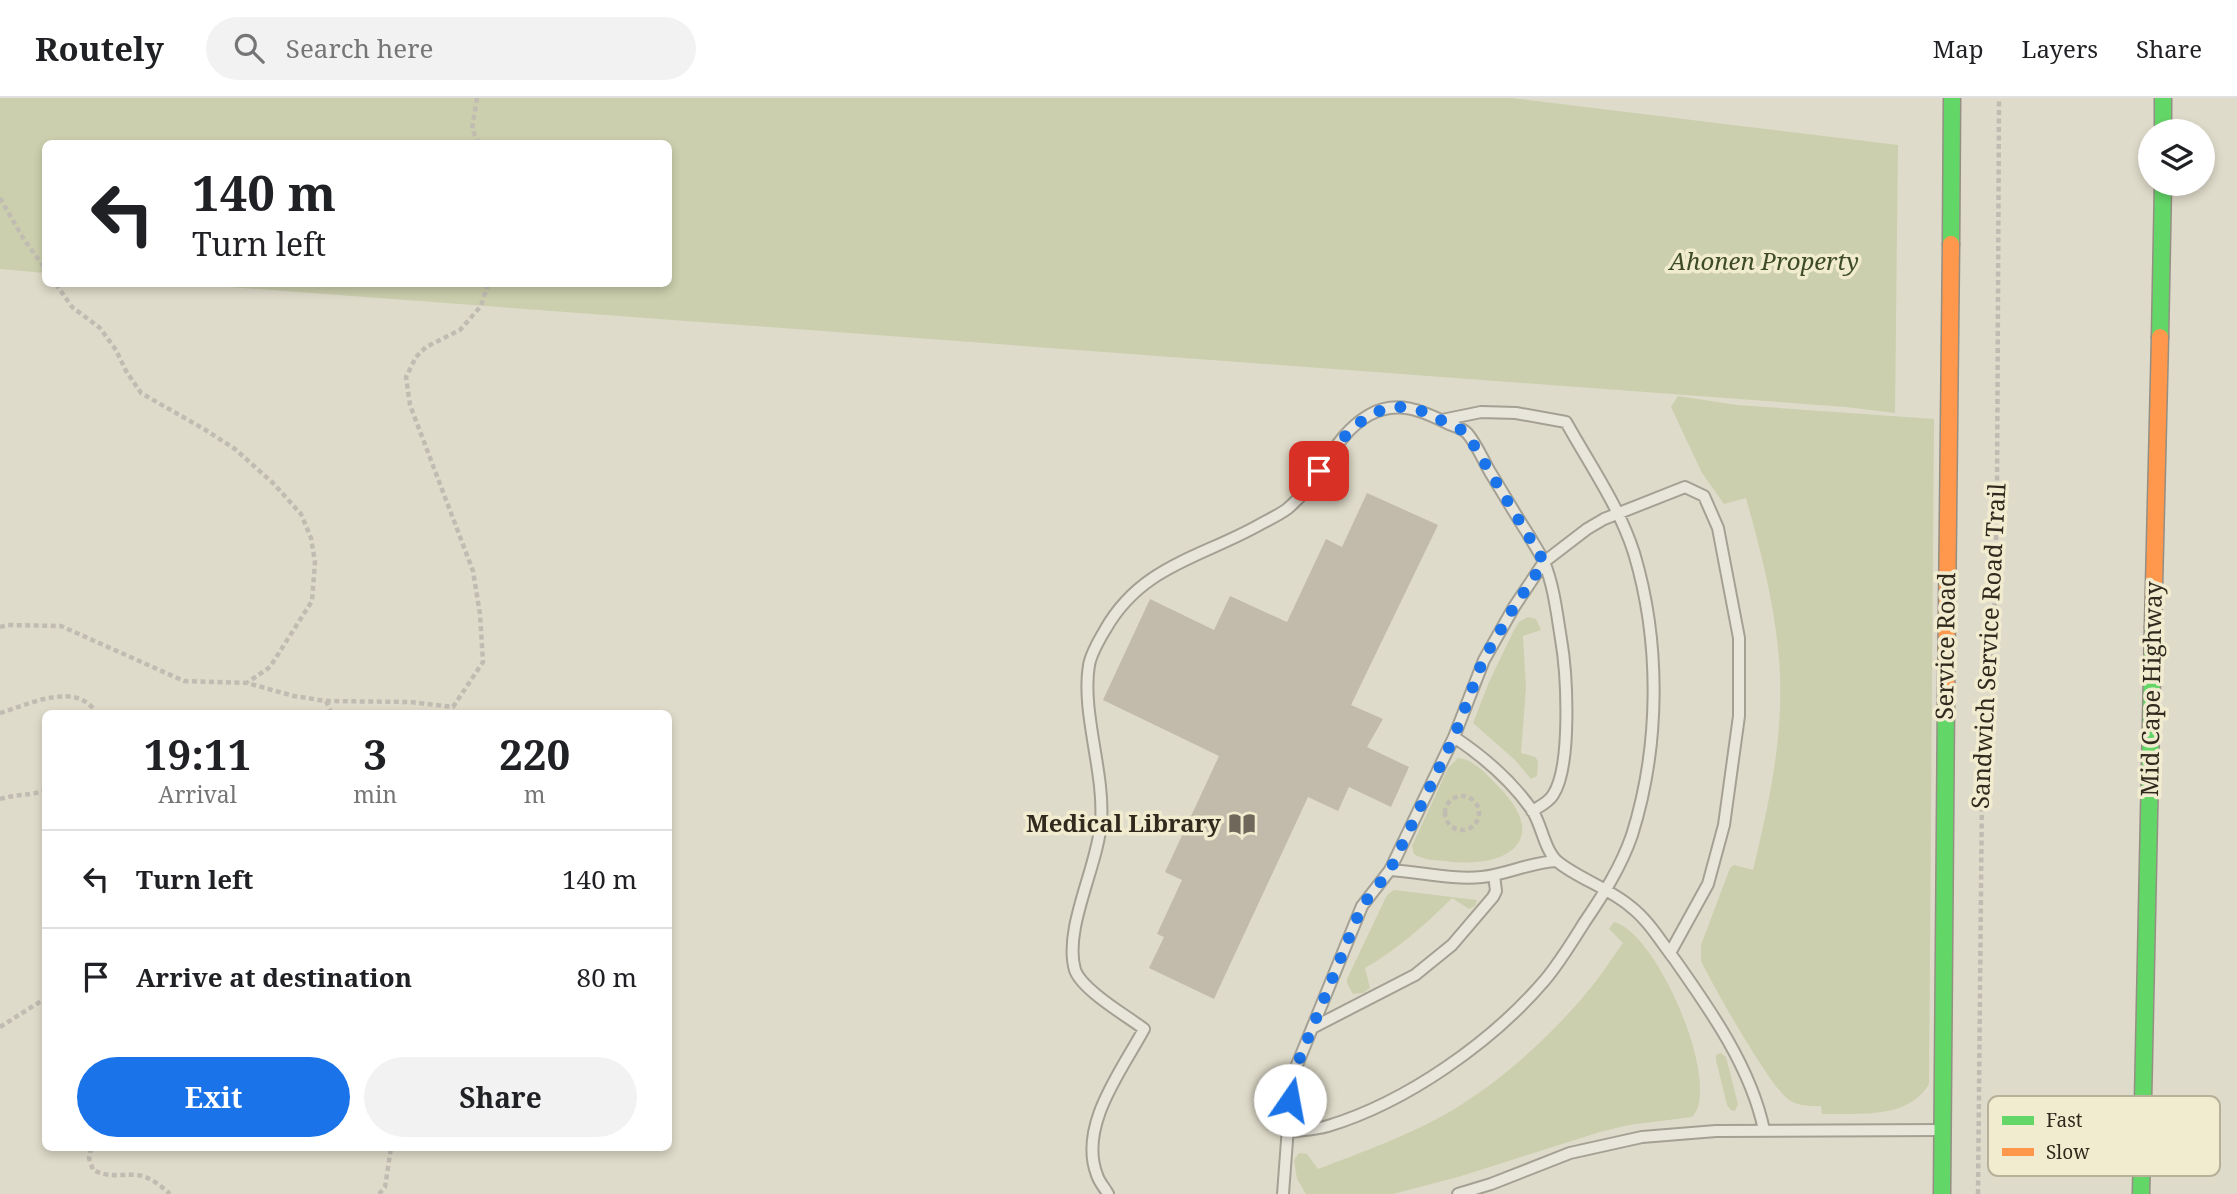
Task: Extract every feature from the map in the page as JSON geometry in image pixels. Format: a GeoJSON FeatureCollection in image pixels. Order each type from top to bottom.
{"type":"FeatureCollection","features":[{"type":"Feature","properties":{"kind":"main road","name":"Service Road"},"geometry":{"type":"LineString","coordinates":[[1942,1194],[1952,98]]}},
{"type":"Feature","properties":{"kind":"main road"},"geometry":{"type":"LineString","coordinates":[[2163,98],[2163,119]]}},
{"type":"Feature","properties":{"kind":"main road","name":"Mid Cape Highway"},"geometry":{"type":"LineString","coordinates":[[2143,1096],[2163,196]]}},
{"type":"Feature","properties":{"kind":"main road","name":"Mid Cape Highway"},"geometry":{"type":"LineString","coordinates":[[2141,1176],[2141,1194]]}},
{"type":"Feature","properties":{"kind":"lane"},"geometry":{"type":"LineString","coordinates":[[1108,1194],[1097,1175],[1091,1146],[1098,1113],[1144,1029],[1087,986],[1077,975],[1073,944],[1096,856],[1101,821],[1100,790],[1088,696],[1089,663],[1105,628],[1130,594],[1167,567],[1246,532],[1287,509],[1306,489],[1349,431],[1368,416],[1386,408],[1402,407],[1422,411],[1466,432],[1544,562],[1562,643],[1566,709],[1563,763],[1558,783],[1548,800],[1532,811]]}},
{"type":"Feature","properties":{"kind":"lane"},"geometry":{"type":"LineString","coordinates":[[1286,1132],[1326,1126],[1369,1110],[1431,1075],[1490,1034],[1546,979],[1617,873],[1632,835],[1646,778],[1653,720],[1652,653],[1634,554],[1619,512],[1566,422],[1516,412],[1481,412],[1442,420]]}},
{"type":"Feature","properties":{"kind":"lane"},"geometry":{"type":"LineString","coordinates":[[1283,1194],[1292,1081],[1362,906],[1390,870],[1454,737],[1483,660],[1544,562],[1587,529],[1619,512],[1685,487],[1704,496],[1718,528],[1739,638],[1739,716],[1724,825],[1708,884],[1670,953]]}},
{"type":"Feature","properties":{"kind":"lane"},"geometry":{"type":"LineString","coordinates":[[1454,737],[1505,777],[1532,811],[1557,861]]}},
{"type":"Feature","properties":{"kind":"lane"},"geometry":{"type":"LineString","coordinates":[[1390,870],[1475,877],[1494,875],[1541,861],[1557,861],[1606,889],[1641,915],[1703,999],[1758,1104],[1763,1130]]}},
{"type":"Feature","properties":{"kind":"lane"},"geometry":{"type":"LineString","coordinates":[[1314,1027],[1415,975],[1452,945],[1493,897],[1496,891],[1494,875]]}},
{"type":"Feature","properties":{"kind":"lane"},"geometry":{"type":"LineString","coordinates":[[1458,1194],[1570,1153],[1642,1137],[1716,1131],[1942,1130]]}},
{"type":"Feature","properties":{"kind":"path"},"geometry":{"type":"LineString","coordinates":[[477,98],[472,129],[477,140]]}},
{"type":"Feature","properties":{"kind":"path","name":"Sandwich Service Road Trail"},"geometry":{"type":"LineString","coordinates":[[1978,1194],[1982,790],[1993,669],[1997,495],[1999,98]]}},
{"type":"Feature","properties":{"kind":"path"},"geometry":{"type":"LineString","coordinates":[[0,198],[42,264]]}},
{"type":"Feature","properties":{"kind":"path"},"geometry":{"type":"LineString","coordinates":[[58,287],[72,306],[100,328],[116,349],[126,371],[141,393],[235,449],[273,483],[301,514],[311,538],[315,562],[312,601],[270,667],[247,683]]}},
{"type":"Feature","properties":{"kind":"path"},"geometry":{"type":"LineString","coordinates":[[0,627],[61,626],[184,681],[247,683],[294,696],[326,701],[410,702],[453,706],[483,662],[480,614],[473,571],[410,405],[406,377],[416,357],[426,347],[460,330],[481,306],[487,287]]}},
{"type":"Feature","properties":{"kind":"path"},"geometry":{"type":"LineString","coordinates":[[0,713],[59,696],[79,697],[91,704],[95,710]]}},
{"type":"Feature","properties":{"kind":"path"},"geometry":{"type":"LineString","coordinates":[[326,701],[330,710]]}},
{"type":"Feature","properties":{"kind":"path"},"geometry":{"type":"LineString","coordinates":[[0,799],[14,794],[42,791]]}},
{"type":"Feature","properties":{"kind":"path"},"geometry":{"type":"LineString","coordinates":[[1455,798],[1470,798],[1478,807],[1479,818],[1466,830],[1455,829],[1448,821],[1446,811],[1455,798]]}},
{"type":"Feature","properties":{"kind":"path"},"geometry":{"type":"LineString","coordinates":[[0,1027],[42,1001]]}},
{"type":"Feature","properties":{"kind":"path"},"geometry":{"type":"LineString","coordinates":[[90,1151],[89,1158],[93,1170],[106,1176],[139,1175],[158,1184],[170,1194]]}},
{"type":"Feature","properties":{"kind":"path"},"geometry":{"type":"LineString","coordinates":[[379,1194],[384,1187],[390,1151]]}},
{"type":"Feature","properties":{"kind":"green space","name":"Ahonen Property"},"geometry":{"type":"Polygon","coordinates":[[[0,98],[1512,98],[1898,145],[1895,413],[1846,407],[229,287],[672,287],[672,140],[42,140],[42,273],[0,269],[0,98]]]}},
{"type":"Feature","properties":{"kind":"green space"},"geometry":{"type":"Polygon","coordinates":[[[1678,396],[1737,405],[1934,419],[1929,1084],[1920,1096],[1895,1109],[1866,1114],[1822,1114],[1821,1106],[1800,1105],[1789,1100],[1756,1057],[1701,961],[1701,945],[1730,868],[1734,865],[1753,870],[1767,810],[1779,729],[1779,654],[1760,549],[1746,498],[1724,504],[1702,473],[1671,407],[1678,396]]]}},
{"type":"Feature","properties":{"kind":"green space"},"geometry":{"type":"Polygon","coordinates":[[[1528,617],[1536,619],[1541,630],[1523,636],[1526,688],[1521,753],[1535,757],[1538,761],[1537,776],[1531,779],[1515,760],[1473,723],[1514,630],[1519,622],[1528,617]]]}},
{"type":"Feature","properties":{"kind":"green space"},"geometry":{"type":"Polygon","coordinates":[[[1458,758],[1480,768],[1514,805],[1521,822],[1521,836],[1515,847],[1503,856],[1467,863],[1429,859],[1414,854],[1412,846],[1448,768],[1458,758]]]}},
{"type":"Feature","properties":{"kind":"green space"},"geometry":{"type":"Polygon","coordinates":[[[1394,890],[1477,900],[1475,906],[1469,909],[1452,898],[1411,936],[1365,968],[1370,988],[1363,993],[1353,994],[1347,979],[1387,895],[1394,890]]]}},
{"type":"Feature","properties":{"kind":"green space"},"geometry":{"type":"Polygon","coordinates":[[[1614,922],[1631,932],[1649,953],[1681,1012],[1693,1045],[1699,1075],[1699,1100],[1692,1117],[1629,1125],[1600,1132],[1458,1177],[1393,1194],[1306,1194],[1297,1179],[1294,1160],[1299,1153],[1307,1154],[1318,1169],[1386,1143],[1451,1111],[1524,1057],[1574,1008],[1623,943],[1609,929],[1614,922]]]}},
{"type":"Feature","properties":{"kind":"green space"},"geometry":{"type":"Polygon","coordinates":[[[1721,1053],[1726,1057],[1738,1104],[1735,1111],[1727,1105],[1716,1060],[1716,1055],[1721,1053]]]}},
{"type":"Feature","properties":{"kind":"building"},"geometry":{"type":"Polygon","coordinates":[[[1367,493],[1438,525],[1351,705],[1383,719],[1367,747],[1409,767],[1391,807],[1349,787],[1338,811],[1308,797],[1214,999],[1149,968],[1164,937],[1157,934],[1182,880],[1165,872],[1219,756],[1103,700],[1150,599],[1214,630],[1230,596],[1287,622],[1326,539],[1342,547],[1367,493]]]}},
{"type":"Feature","properties":{"kind":"traffic: fast"},"geometry":{"type":"LineString","coordinates":[[1951,244],[1952,98]]}},
{"type":"Feature","properties":{"kind":"traffic: fast"},"geometry":{"type":"LineString","coordinates":[[2163,98],[2163,119]]}},
{"type":"Feature","properties":{"kind":"traffic: fast"},"geometry":{"type":"LineString","coordinates":[[2160,337],[2163,196]]}},
{"type":"Feature","properties":{"kind":"traffic: fast"},"geometry":{"type":"LineString","coordinates":[[2143,1096],[2153,627]]}},
{"type":"Feature","properties":{"kind":"traffic: fast"},"geometry":{"type":"LineString","coordinates":[[1942,1194],[1946,701]]}},
{"type":"Feature","properties":{"kind":"traffic: fast"},"geometry":{"type":"LineString","coordinates":[[2141,1176],[2141,1194]]}},
{"type":"Feature","properties":{"kind":"traffic: slow"},"geometry":{"type":"LineString","coordinates":[[1946,701],[1951,244]]}},
{"type":"Feature","properties":{"kind":"traffic: slow"},"geometry":{"type":"LineString","coordinates":[[2153,627],[2160,337]]}},
{"type":"Feature","properties":{"kind":"place","name":"Medical Library"},"geometry":{"type":"Point","coordinates":[1242,824]}},
{"type":"Feature","properties":{"kind":"route"},"geometry":{"type":"LineString","coordinates":[[1290,1100],[1297,1065],[1362,906],[1390,870],[1454,737],[1483,660],[1544,562],[1466,432],[1422,411],[1402,407],[1386,408],[1368,416],[1349,431],[1319,471]]}}]}
